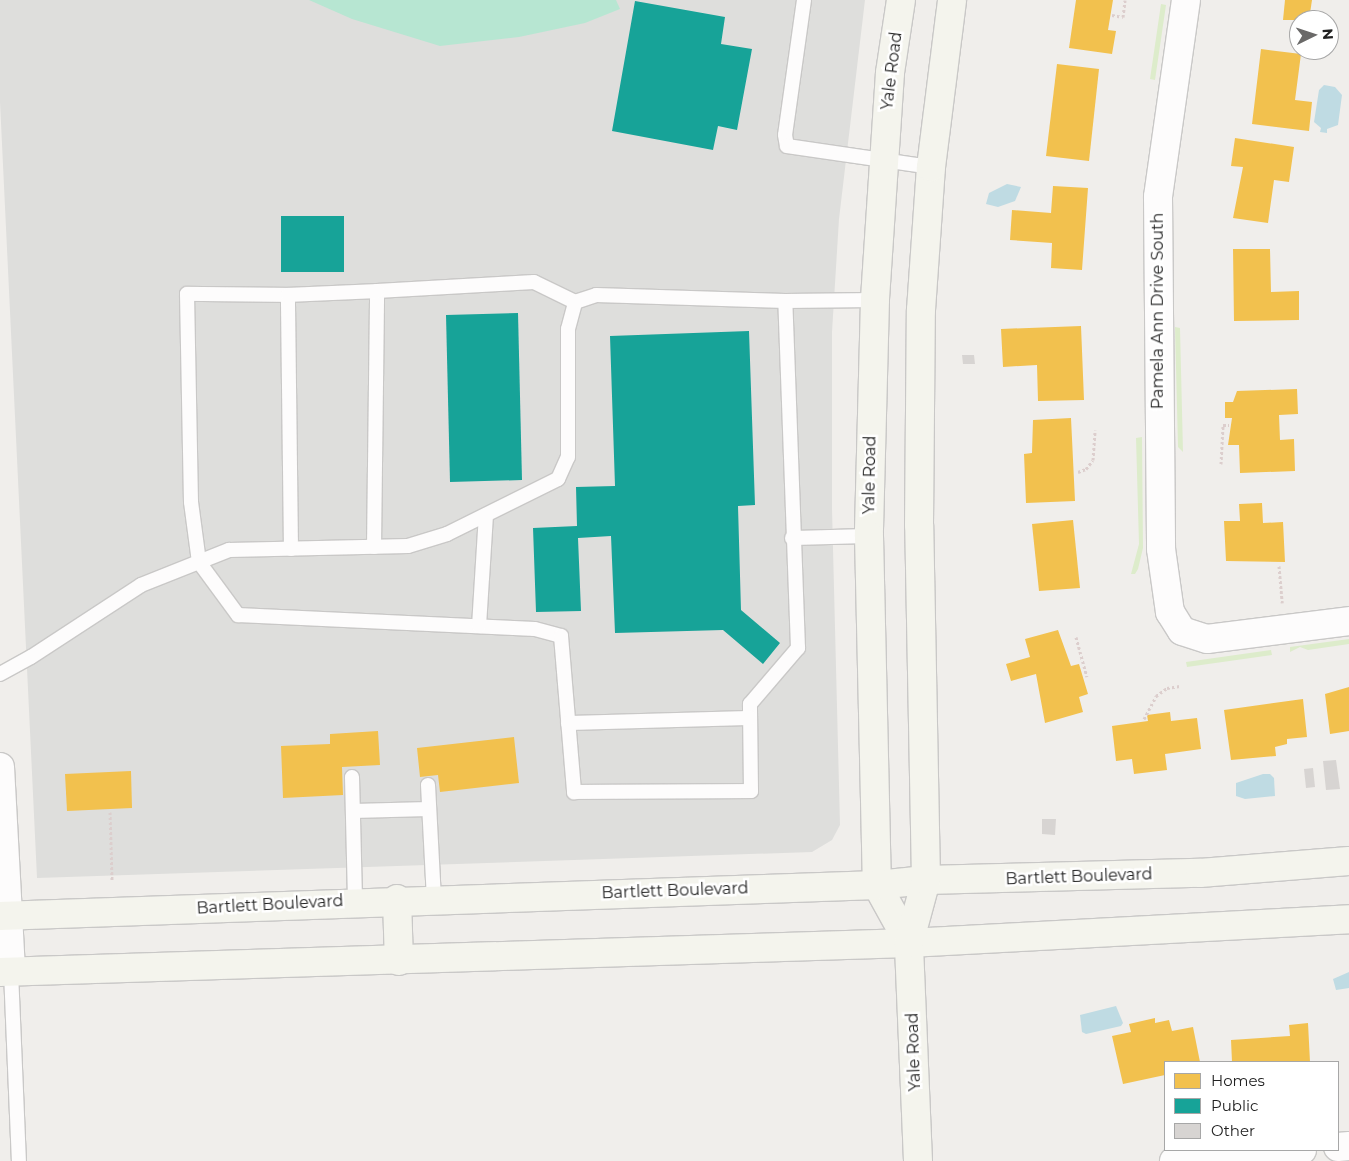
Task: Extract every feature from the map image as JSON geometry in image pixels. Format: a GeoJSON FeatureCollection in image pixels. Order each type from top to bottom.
{"type":"FeatureCollection","features":[{"type":"Feature","properties":{"kind":"main road","name":"Yale Road"},"geometry":{"type":"LineString","coordinates":[[901,0],[890,73],[883,161],[875,300],[869,536],[878,885],[909,943]]}},
{"type":"Feature","properties":{"kind":"main road","name":"Yale Road"},"geometry":{"type":"LineString","coordinates":[[918,1161],[909,943],[926,880],[919,525],[921,310],[931,166],[952,0]]}},
{"type":"Feature","properties":{"kind":"main road","name":"Bartlett Boulevard"},"geometry":{"type":"LineString","coordinates":[[4,916],[397,899],[878,885],[926,880],[1200,873],[1349,862]]}},
{"type":"Feature","properties":{"kind":"main road"},"geometry":{"type":"LineString","coordinates":[[397,899],[399,961]]}},
{"type":"Feature","properties":{"kind":"main road"},"geometry":{"type":"LineString","coordinates":[[6,972],[399,961],[909,943],[1349,919]]}},
{"type":"Feature","properties":{"kind":"street","name":"Pamela Ann Drive South"},"geometry":{"type":"LineString","coordinates":[[1186,0],[1161,166],[1158,230],[1162,570],[1174,622],[1194,637],[1213,639],[1349,621]]}},
{"type":"Feature","properties":{"kind":"street"},"geometry":{"type":"LineString","coordinates":[[0,767],[6,972]]}},
{"type":"Feature","properties":{"kind":"street"},"geometry":{"type":"LineString","coordinates":[[1174,1161],[1198,1152],[1250,1151]]}},
{"type":"Feature","properties":{"kind":"lane"},"geometry":{"type":"LineString","coordinates":[[804,0],[785,135],[787,146],[883,161],[931,166]]}},
{"type":"Feature","properties":{"kind":"lane"},"geometry":{"type":"LineString","coordinates":[[785,301],[792,538],[798,648],[750,704],[751,791],[574,792],[561,636],[535,630],[479,626],[238,615],[199,562],[191,502],[187,294],[288,295],[534,282],[574,302],[596,295],[785,301],[875,300]]}},
{"type":"Feature","properties":{"kind":"lane"},"geometry":{"type":"LineString","coordinates":[[374,547],[377,291]]}},
{"type":"Feature","properties":{"kind":"lane"},"geometry":{"type":"LineString","coordinates":[[288,295],[291,549]]}},
{"type":"Feature","properties":{"kind":"lane"},"geometry":{"type":"LineString","coordinates":[[0,674],[141,584],[229,550],[408,546],[447,534],[558,479],[568,457],[568,329],[574,302]]}},
{"type":"Feature","properties":{"kind":"lane"},"geometry":{"type":"LineString","coordinates":[[479,626],[486,515]]}},
{"type":"Feature","properties":{"kind":"lane"},"geometry":{"type":"LineString","coordinates":[[792,538],[869,536]]}},
{"type":"Feature","properties":{"kind":"lane"},"geometry":{"type":"LineString","coordinates":[[568,724],[750,718]]}},
{"type":"Feature","properties":{"kind":"lane"},"geometry":{"type":"LineString","coordinates":[[352,777],[355,901]]}},
{"type":"Feature","properties":{"kind":"lane"},"geometry":{"type":"LineString","coordinates":[[428,785],[434,898]]}},
{"type":"Feature","properties":{"kind":"lane"},"geometry":{"type":"LineString","coordinates":[[353,811],[429,809]]}},
{"type":"Feature","properties":{"kind":"lane"},"geometry":{"type":"LineString","coordinates":[[6,972],[19,1161]]}},
{"type":"Feature","properties":{"kind":"path"},"geometry":{"type":"LineString","coordinates":[[1112,16],[1123,17],[1125,0]]}},
{"type":"Feature","properties":{"kind":"path"},"geometry":{"type":"LineString","coordinates":[[1221,464],[1223,425],[1229,425]]}},
{"type":"Feature","properties":{"kind":"path"},"geometry":{"type":"LineString","coordinates":[[1078,472],[1086,469],[1093,460],[1095,430]]}},
{"type":"Feature","properties":{"kind":"path"},"geometry":{"type":"LineString","coordinates":[[1279,566],[1282,604]]}},
{"type":"Feature","properties":{"kind":"path"},"geometry":{"type":"LineString","coordinates":[[1076,637],[1087,677]]}},
{"type":"Feature","properties":{"kind":"path"},"geometry":{"type":"LineString","coordinates":[[1144,719],[1156,696],[1167,688],[1180,686]]}},
{"type":"Feature","properties":{"kind":"path"},"geometry":{"type":"LineString","coordinates":[[110,812],[112,881]]}},
{"type":"Feature","properties":{"kind":"shaded area"},"geometry":{"type":"Polygon","coordinates":[[[0,0],[865,0],[839,219],[832,332],[832,509],[840,825],[832,840],[812,852],[37,878],[0,102],[0,0]]]}},
{"type":"Feature","properties":{"kind":"green space"},"geometry":{"type":"Polygon","coordinates":[[[309,0],[616,0],[620,9],[585,23],[519,37],[440,46],[352,19],[309,0]]]}},
{"type":"Feature","properties":{"kind":"green space"},"geometry":{"type":"Polygon","coordinates":[[[1161,4],[1166,5],[1155,80],[1150,79],[1161,4]]]}},
{"type":"Feature","properties":{"kind":"green space"},"geometry":{"type":"Polygon","coordinates":[[[1175,327],[1180,328],[1183,452],[1178,447],[1175,327]]]}},
{"type":"Feature","properties":{"kind":"green space"},"geometry":{"type":"Polygon","coordinates":[[[1142,437],[1143,548],[1138,569],[1135,574],[1131,574],[1139,544],[1136,438],[1142,437]]]}},
{"type":"Feature","properties":{"kind":"green space"},"geometry":{"type":"Polygon","coordinates":[[[1349,639],[1349,644],[1308,650],[1300,647],[1290,652],[1290,647],[1349,639]]]}},
{"type":"Feature","properties":{"kind":"green space"},"geometry":{"type":"Polygon","coordinates":[[[1271,650],[1272,655],[1187,667],[1186,662],[1271,650]]]}},
{"type":"Feature","properties":{"kind":"water"},"geometry":{"type":"Polygon","coordinates":[[[1324,85],[1335,87],[1342,95],[1338,125],[1327,129],[1327,133],[1320,132],[1321,128],[1314,122],[1319,90],[1324,85]]]}},
{"type":"Feature","properties":{"kind":"water"},"geometry":{"type":"Polygon","coordinates":[[[1007,184],[1021,187],[1015,201],[998,207],[986,204],[989,193],[1007,184]]]}},
{"type":"Feature","properties":{"kind":"water"},"geometry":{"type":"Polygon","coordinates":[[[1263,774],[1270,774],[1274,778],[1275,796],[1245,799],[1236,796],[1236,783],[1263,774]]]}},
{"type":"Feature","properties":{"kind":"water"},"geometry":{"type":"Polygon","coordinates":[[[1349,972],[1349,988],[1336,990],[1333,979],[1349,972]]]}},
{"type":"Feature","properties":{"kind":"water"},"geometry":{"type":"Polygon","coordinates":[[[1116,1006],[1123,1023],[1121,1026],[1086,1034],[1082,1032],[1080,1015],[1116,1006]]]}},
{"type":"Feature","properties":{"kind":"building: Homes"},"geometry":{"type":"Polygon","coordinates":[[[1076,0],[1113,0],[1108,30],[1116,31],[1112,54],[1069,48],[1076,0]]]}},
{"type":"Feature","properties":{"kind":"building: Homes"},"geometry":{"type":"Polygon","coordinates":[[[1285,0],[1312,0],[1310,10],[1289,10],[1289,20],[1283,20],[1285,0]]]}},
{"type":"Feature","properties":{"kind":"building: Homes"},"geometry":{"type":"Polygon","coordinates":[[[1261,49],[1289,52],[1289,60],[1300,60],[1295,100],[1312,102],[1309,131],[1252,124],[1261,49]]]}},
{"type":"Feature","properties":{"kind":"building: Homes"},"geometry":{"type":"Polygon","coordinates":[[[1057,64],[1099,69],[1089,161],[1046,156],[1057,64]]]}},
{"type":"Feature","properties":{"kind":"building: Homes"},"geometry":{"type":"Polygon","coordinates":[[[1235,138],[1294,147],[1289,182],[1274,180],[1268,223],[1233,218],[1243,167],[1231,166],[1235,138]]]}},
{"type":"Feature","properties":{"kind":"building: Homes"},"geometry":{"type":"Polygon","coordinates":[[[1053,186],[1088,188],[1082,270],[1051,268],[1052,243],[1010,240],[1012,210],[1051,213],[1053,186]]]}},
{"type":"Feature","properties":{"kind":"building: Homes"},"geometry":{"type":"Polygon","coordinates":[[[1233,249],[1270,249],[1271,292],[1299,291],[1299,320],[1234,321],[1233,249]]]}},
{"type":"Feature","properties":{"kind":"building: Homes"},"geometry":{"type":"Polygon","coordinates":[[[1081,326],[1084,400],[1038,401],[1037,365],[1003,367],[1001,329],[1081,326]]]}},
{"type":"Feature","properties":{"kind":"building: Homes"},"geometry":{"type":"Polygon","coordinates":[[[1297,389],[1298,414],[1279,415],[1280,440],[1294,439],[1295,471],[1240,473],[1239,445],[1228,445],[1232,418],[1225,418],[1225,402],[1233,402],[1237,391],[1297,389]]]}},
{"type":"Feature","properties":{"kind":"building: Homes"},"geometry":{"type":"Polygon","coordinates":[[[1071,418],[1075,501],[1026,503],[1024,454],[1032,453],[1033,420],[1071,418]]]}},
{"type":"Feature","properties":{"kind":"building: Homes"},"geometry":{"type":"Polygon","coordinates":[[[1262,503],[1263,523],[1283,522],[1285,562],[1226,561],[1224,521],[1240,521],[1239,504],[1262,503]]]}},
{"type":"Feature","properties":{"kind":"building: Homes"},"geometry":{"type":"Polygon","coordinates":[[[1073,520],[1080,588],[1039,591],[1032,524],[1073,520]]]}},
{"type":"Feature","properties":{"kind":"building: Homes"},"geometry":{"type":"Polygon","coordinates":[[[1058,630],[1071,666],[1079,664],[1088,694],[1079,697],[1083,712],[1045,723],[1036,674],[1011,681],[1006,664],[1030,657],[1025,639],[1058,630]]]}},
{"type":"Feature","properties":{"kind":"building: Homes"},"geometry":{"type":"Polygon","coordinates":[[[1349,687],[1349,731],[1330,734],[1325,694],[1349,687]]]}},
{"type":"Feature","properties":{"kind":"building: Homes"},"geometry":{"type":"Polygon","coordinates":[[[1303,699],[1307,737],[1287,739],[1287,744],[1275,747],[1276,756],[1231,760],[1224,710],[1303,699]]]}},
{"type":"Feature","properties":{"kind":"building: Homes"},"geometry":{"type":"Polygon","coordinates":[[[1170,712],[1171,721],[1197,718],[1201,749],[1165,754],[1167,770],[1134,774],[1132,759],[1116,761],[1112,726],[1148,721],[1147,715],[1170,712]]]}},
{"type":"Feature","properties":{"kind":"building: Homes"},"geometry":{"type":"Polygon","coordinates":[[[378,731],[380,765],[342,767],[343,795],[283,798],[281,746],[330,744],[330,734],[378,731]]]}},
{"type":"Feature","properties":{"kind":"building: Homes"},"geometry":{"type":"Polygon","coordinates":[[[514,737],[519,783],[440,792],[438,775],[420,777],[417,748],[514,737]]]}},
{"type":"Feature","properties":{"kind":"building: Homes"},"geometry":{"type":"Polygon","coordinates":[[[131,771],[132,808],[67,811],[65,774],[131,771]]]}},
{"type":"Feature","properties":{"kind":"building: Homes"},"geometry":{"type":"Polygon","coordinates":[[[1155,1018],[1155,1023],[1169,1020],[1172,1031],[1193,1027],[1200,1061],[1164,1061],[1164,1075],[1123,1084],[1112,1036],[1131,1032],[1129,1024],[1155,1018]]]}},
{"type":"Feature","properties":{"kind":"building: Homes"},"geometry":{"type":"Polygon","coordinates":[[[1308,1023],[1310,1061],[1232,1061],[1231,1040],[1290,1036],[1289,1025],[1308,1023]]]}},
{"type":"Feature","properties":{"kind":"building: Public"},"geometry":{"type":"Polygon","coordinates":[[[635,1],[725,17],[721,44],[752,49],[737,130],[718,126],[713,150],[612,131],[635,1]]]}},
{"type":"Feature","properties":{"kind":"building: Public"},"geometry":{"type":"Polygon","coordinates":[[[281,216],[344,216],[344,272],[281,272],[281,216]]]}},
{"type":"Feature","properties":{"kind":"building: Public"},"geometry":{"type":"Polygon","coordinates":[[[518,313],[522,480],[450,482],[446,315],[518,313]]]}},
{"type":"Feature","properties":{"kind":"building: Public"},"geometry":{"type":"Polygon","coordinates":[[[749,331],[755,505],[738,506],[741,610],[780,643],[763,664],[723,630],[615,633],[611,536],[578,538],[581,611],[536,612],[533,528],[577,526],[576,487],[615,486],[610,336],[749,331]]]}},
{"type":"Feature","properties":{"kind":"building: Other"},"geometry":{"type":"Polygon","coordinates":[[[962,355],[974,355],[975,364],[963,364],[962,355]]]}},
{"type":"Feature","properties":{"kind":"building: Other"},"geometry":{"type":"Polygon","coordinates":[[[1336,760],[1340,789],[1326,790],[1323,761],[1336,760]]]}},
{"type":"Feature","properties":{"kind":"building: Other"},"geometry":{"type":"Polygon","coordinates":[[[1313,768],[1315,787],[1306,788],[1304,769],[1313,768]]]}},
{"type":"Feature","properties":{"kind":"building: Other"},"geometry":{"type":"Polygon","coordinates":[[[1042,819],[1056,819],[1055,835],[1042,834],[1042,819]]]}}]}
